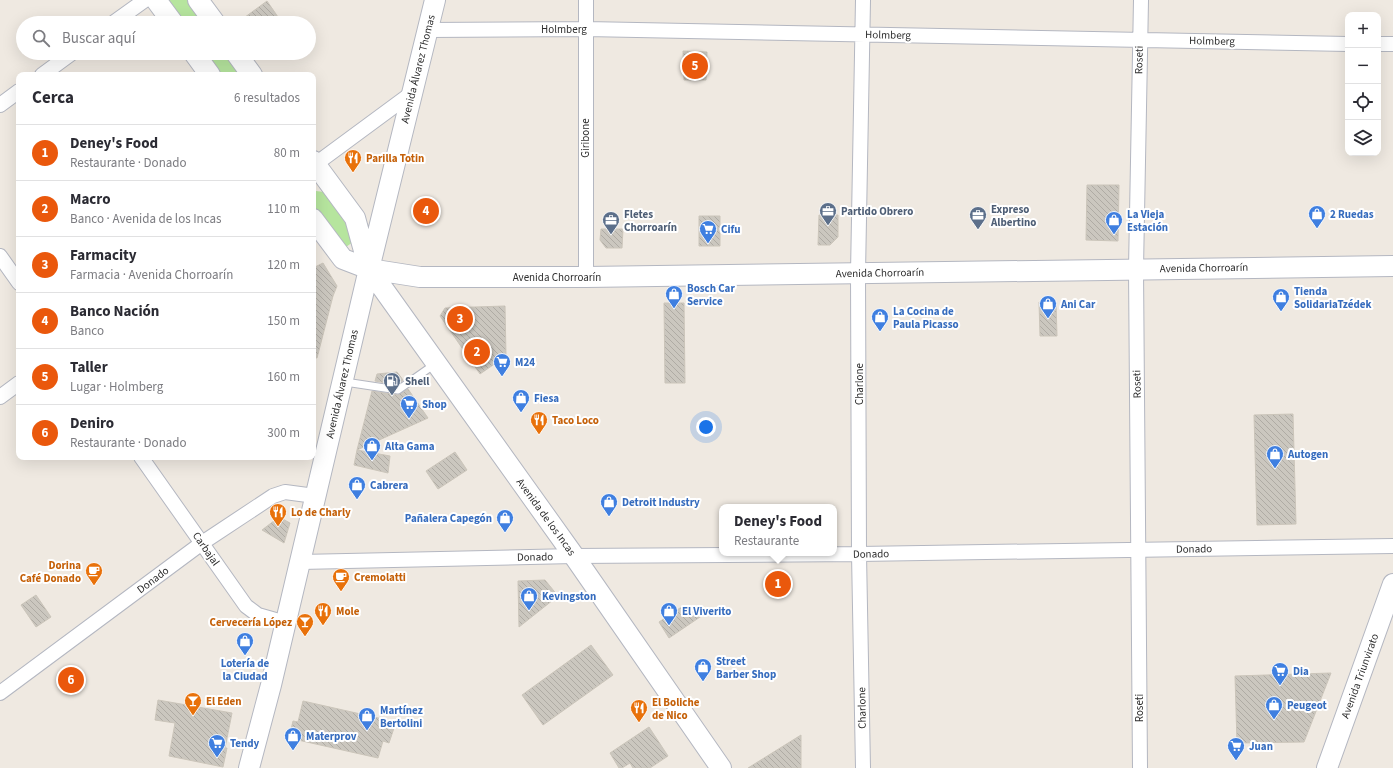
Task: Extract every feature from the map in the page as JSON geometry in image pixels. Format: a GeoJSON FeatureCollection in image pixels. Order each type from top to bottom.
{"type":"FeatureCollection","features":[{"type":"Feature","properties":{"kind":"main road"},"geometry":{"type":"LineString","coordinates":[[156,0],[168,16]]}},
{"type":"Feature","properties":{"kind":"main road"},"geometry":{"type":"LineString","coordinates":[[198,0],[210,16]]}},
{"type":"Feature","properties":{"kind":"main road","name":"Avenida Álvarez Thomas"},"geometry":{"type":"LineString","coordinates":[[249,768],[271,685],[369,269],[435,0]]}},
{"type":"Feature","properties":{"kind":"main road"},"geometry":{"type":"LineString","coordinates":[[199,60],[208,72]]}},
{"type":"Feature","properties":{"kind":"main road"},"geometry":{"type":"LineString","coordinates":[[241,60],[250,72]]}},
{"type":"Feature","properties":{"kind":"main road","name":"Avenida de los Incas"},"geometry":{"type":"LineString","coordinates":[[316,167],[355,218],[369,269],[574,556],[721,768]]}},
{"type":"Feature","properties":{"kind":"main road"},"geometry":{"type":"LineString","coordinates":[[316,223],[343,259],[369,269]]}},
{"type":"Feature","properties":{"kind":"main road","name":"Avenida Chorroarín"},"geometry":{"type":"LineString","coordinates":[[369,269],[420,277],[586,277],[1393,266]]}},
{"type":"Feature","properties":{"kind":"main road","name":"Avenida Triunvirato"},"geometry":{"type":"LineString","coordinates":[[1327,768],[1393,584]]}},
{"type":"Feature","properties":{"kind":"street"},"geometry":{"type":"LineString","coordinates":[[123,16],[145,0]]}},
{"type":"Feature","properties":{"kind":"street","name":"Giribone"},"geometry":{"type":"LineString","coordinates":[[586,0],[586,277]]}},
{"type":"Feature","properties":{"kind":"street","name":"Charlone"},"geometry":{"type":"LineString","coordinates":[[863,0],[858,273],[859,554],[863,768]]}},
{"type":"Feature","properties":{"kind":"street","name":"Roseti"},"geometry":{"type":"LineString","coordinates":[[1140,0],[1136,269],[1140,768]]}},
{"type":"Feature","properties":{"kind":"street","name":"Holmberg"},"geometry":{"type":"LineString","coordinates":[[427,30],[586,29],[1345,44]]}},
{"type":"Feature","properties":{"kind":"street"},"geometry":{"type":"LineString","coordinates":[[1381,44],[1393,44]]}},
{"type":"Feature","properties":{"kind":"street"},"geometry":{"type":"LineString","coordinates":[[46,72],[62,60]]}},
{"type":"Feature","properties":{"kind":"street"},"geometry":{"type":"LineString","coordinates":[[0,105],[16,93]]}},
{"type":"Feature","properties":{"kind":"street"},"geometry":{"type":"LineString","coordinates":[[316,163],[412,94]]}},
{"type":"Feature","properties":{"kind":"street"},"geometry":{"type":"LineString","coordinates":[[0,256],[16,279]]}},
{"type":"Feature","properties":{"kind":"street"},"geometry":{"type":"LineString","coordinates":[[0,397],[16,385]]}},
{"type":"Feature","properties":{"kind":"street","name":"Carbajal"},"geometry":{"type":"LineString","coordinates":[[143,460],[246,606],[258,615],[286,623]]}},
{"type":"Feature","properties":{"kind":"street","name":"Donado"},"geometry":{"type":"LineString","coordinates":[[0,693],[202,543],[272,496],[285,492],[315,496]]}},
{"type":"Feature","properties":{"kind":"street","name":"Donado"},"geometry":{"type":"LineString","coordinates":[[837,554],[1393,546]]}},
{"type":"Feature","properties":{"kind":"street","name":"Donado"},"geometry":{"type":"LineString","coordinates":[[300,562],[574,556],[719,555]]}},
{"type":"Feature","properties":{"kind":"lane"},"geometry":{"type":"LineString","coordinates":[[342,382],[398,390],[436,363]]}},
{"type":"Feature","properties":{"kind":"green space"},"geometry":{"type":"Polygon","coordinates":[[[167,0],[187,0],[198,16],[176,16],[167,0]]]}},
{"type":"Feature","properties":{"kind":"green space"},"geometry":{"type":"Polygon","coordinates":[[[206,60],[230,60],[238,72],[215,72],[206,60]]]}},
{"type":"Feature","properties":{"kind":"green space"},"geometry":{"type":"Polygon","coordinates":[[[316,191],[324,192],[354,235],[353,242],[346,247],[337,241],[316,212],[316,191]]]}},
{"type":"Feature","properties":{"kind":"building"},"geometry":{"type":"Polygon","coordinates":[[[267,1],[277,16],[247,16],[267,1]]]}},
{"type":"Feature","properties":{"kind":"building"},"geometry":{"type":"Polygon","coordinates":[[[683,51],[707,52],[706,80],[684,80],[683,51]]]}},
{"type":"Feature","properties":{"kind":"building"},"geometry":{"type":"Polygon","coordinates":[[[1087,185],[1119,185],[1118,241],[1086,240],[1087,185]]]}},
{"type":"Feature","properties":{"kind":"building","name":"Partido Obrero"},"geometry":{"type":"Polygon","coordinates":[[[819,215],[838,215],[838,237],[830,245],[818,245],[819,215]]]}},
{"type":"Feature","properties":{"kind":"building"},"geometry":{"type":"Polygon","coordinates":[[[699,216],[720,216],[720,246],[699,246],[699,216]]]}},
{"type":"Feature","properties":{"kind":"building","name":"Fletes Chorroarín"},"geometry":{"type":"Polygon","coordinates":[[[601,229],[623,229],[622,248],[606,248],[600,240],[601,229]]]}},
{"type":"Feature","properties":{"kind":"building"},"geometry":{"type":"Polygon","coordinates":[[[323,263],[337,286],[317,358],[316,358],[316,266],[323,263]]]}},
{"type":"Feature","properties":{"kind":"building","name":"Ani Car"},"geometry":{"type":"Polygon","coordinates":[[[1039,302],[1056,302],[1057,336],[1040,336],[1039,302]]]}},
{"type":"Feature","properties":{"kind":"building"},"geometry":{"type":"Polygon","coordinates":[[[664,303],[684,303],[685,383],[665,383],[664,303]]]}},
{"type":"Feature","properties":{"kind":"building"},"geometry":{"type":"Polygon","coordinates":[[[505,306],[506,356],[480,374],[440,316],[445,308],[505,306]]]}},
{"type":"Feature","properties":{"kind":"building"},"geometry":{"type":"Polygon","coordinates":[[[397,372],[403,380],[397,385],[375,381],[377,374],[397,372]]]}},
{"type":"Feature","properties":{"kind":"building","name":"Shell"},"geometry":{"type":"Polygon","coordinates":[[[408,389],[428,418],[357,450],[372,391],[398,395],[408,389]]]}},
{"type":"Feature","properties":{"kind":"building","name":"Autogen"},"geometry":{"type":"Polygon","coordinates":[[[1293,414],[1296,524],[1257,525],[1254,415],[1293,414]]]}},
{"type":"Feature","properties":{"kind":"building","name":"Alta Gama"},"geometry":{"type":"Polygon","coordinates":[[[357,450],[390,456],[388,473],[354,465],[357,450]]]}},
{"type":"Feature","properties":{"kind":"building"},"geometry":{"type":"Polygon","coordinates":[[[455,452],[467,470],[438,489],[426,471],[455,452]]]}},
{"type":"Feature","properties":{"kind":"building","name":"Lo de Charly"},"geometry":{"type":"Polygon","coordinates":[[[279,517],[290,523],[284,543],[262,530],[279,517]]]}},
{"type":"Feature","properties":{"kind":"building","name":"Kevingston"},"geometry":{"type":"Polygon","coordinates":[[[545,580],[558,596],[519,627],[518,581],[545,580]]]}},
{"type":"Feature","properties":{"kind":"building"},"geometry":{"type":"Polygon","coordinates":[[[36,595],[51,617],[36,627],[21,605],[36,595]]]}},
{"type":"Feature","properties":{"kind":"building"},"geometry":{"type":"Polygon","coordinates":[[[683,606],[703,615],[669,638],[659,622],[683,606]]]}},
{"type":"Feature","properties":{"kind":"building"},"geometry":{"type":"Polygon","coordinates":[[[591,645],[613,675],[543,725],[522,695],[591,645]]]}},
{"type":"Feature","properties":{"kind":"building","name":"Peugeot"},"geometry":{"type":"Polygon","coordinates":[[[1331,673],[1304,742],[1237,743],[1235,676],[1331,673]]]}},
{"type":"Feature","properties":{"kind":"building"},"geometry":{"type":"Polygon","coordinates":[[[158,700],[232,713],[223,767],[169,756],[175,723],[155,720],[158,700]]]}},
{"type":"Feature","properties":{"kind":"building"},"geometry":{"type":"Polygon","coordinates":[[[303,701],[396,722],[389,743],[383,741],[378,758],[289,738],[293,721],[298,722],[303,701]]]}},
{"type":"Feature","properties":{"kind":"building"},"geometry":{"type":"Polygon","coordinates":[[[649,727],[668,756],[650,768],[633,768],[630,763],[622,768],[619,768],[610,753],[649,727]]]}},
{"type":"Feature","properties":{"kind":"building"},"geometry":{"type":"Polygon","coordinates":[[[801,735],[801,768],[748,768],[801,735]]]}},
{"type":"Feature","properties":{"kind":"place","name":"Taller"},"geometry":{"type":"Point","coordinates":[695,66]}},
{"type":"Feature","properties":{"kind":"place","name":"Parilla Totin"},"geometry":{"type":"Point","coordinates":[353,173]}},
{"type":"Feature","properties":{"kind":"place","name":"Banco Nación"},"geometry":{"type":"Point","coordinates":[426,211]}},
{"type":"Feature","properties":{"kind":"place","name":"Partido Obrero"},"geometry":{"type":"Point","coordinates":[828,226]}},
{"type":"Feature","properties":{"kind":"place","name":"2 Ruedas"},"geometry":{"type":"Point","coordinates":[1317,229]}},
{"type":"Feature","properties":{"kind":"place","name":"Expreso Albertino"},"geometry":{"type":"Point","coordinates":[978,230]}},
{"type":"Feature","properties":{"kind":"place","name":"Fletes Chorroarín"},"geometry":{"type":"Point","coordinates":[611,235]}},
{"type":"Feature","properties":{"kind":"place","name":"La Vieja Estación"},"geometry":{"type":"Point","coordinates":[1114,235]}},
{"type":"Feature","properties":{"kind":"place","name":"Cifu"},"geometry":{"type":"Point","coordinates":[708,244]}},
{"type":"Feature","properties":{"kind":"place","name":"Bosch Car Service"},"geometry":{"type":"Point","coordinates":[674,309]}},
{"type":"Feature","properties":{"kind":"place","name":"Tienda SolidariaTzédek"},"geometry":{"type":"Point","coordinates":[1281,312]}},
{"type":"Feature","properties":{"kind":"place","name":"Farmacity"},"geometry":{"type":"Point","coordinates":[460,319]}},
{"type":"Feature","properties":{"kind":"place","name":"Ani Car"},"geometry":{"type":"Point","coordinates":[1048,319]}},
{"type":"Feature","properties":{"kind":"place","name":"La Cocina de Paula Picasso"},"geometry":{"type":"Point","coordinates":[880,332]}},
{"type":"Feature","properties":{"kind":"place","name":"Macro"},"geometry":{"type":"Point","coordinates":[477,352]}},
{"type":"Feature","properties":{"kind":"place","name":"M24"},"geometry":{"type":"Point","coordinates":[502,377]}},
{"type":"Feature","properties":{"kind":"place","name":"Shell"},"geometry":{"type":"Point","coordinates":[392,396]}},
{"type":"Feature","properties":{"kind":"place","name":"Fiesa"},"geometry":{"type":"Point","coordinates":[521,413]}},
{"type":"Feature","properties":{"kind":"place","name":"Shop"},"geometry":{"type":"Point","coordinates":[409,419]}},
{"type":"Feature","properties":{"kind":"place","name":"Taco Loco"},"geometry":{"type":"Point","coordinates":[539,435]}},
{"type":"Feature","properties":{"kind":"place","name":"Alta Gama"},"geometry":{"type":"Point","coordinates":[372,461]}},
{"type":"Feature","properties":{"kind":"place","name":"Autogen"},"geometry":{"type":"Point","coordinates":[1275,469]}},
{"type":"Feature","properties":{"kind":"place","name":"Cabrera"},"geometry":{"type":"Point","coordinates":[357,500]}},
{"type":"Feature","properties":{"kind":"place","name":"Detroit Industry"},"geometry":{"type":"Point","coordinates":[609,517]}},
{"type":"Feature","properties":{"kind":"place","name":"Lo de Charly"},"geometry":{"type":"Point","coordinates":[278,527]}},
{"type":"Feature","properties":{"kind":"place","name":"Pañalera Capegón"},"geometry":{"type":"Point","coordinates":[505,533]}},
{"type":"Feature","properties":{"kind":"place","name":"Deney's Food"},"geometry":{"type":"Point","coordinates":[778,584]}},
{"type":"Feature","properties":{"kind":"place","name":"Dorina Café Donado"},"geometry":{"type":"Point","coordinates":[94,586]}},
{"type":"Feature","properties":{"kind":"place","name":"Cremolatti"},"geometry":{"type":"Point","coordinates":[341,592]}},
{"type":"Feature","properties":{"kind":"place","name":"Kevingston"},"geometry":{"type":"Point","coordinates":[529,611]}},
{"type":"Feature","properties":{"kind":"place","name":"Mole"},"geometry":{"type":"Point","coordinates":[323,626]}},
{"type":"Feature","properties":{"kind":"place","name":"El Viverito"},"geometry":{"type":"Point","coordinates":[669,626]}},
{"type":"Feature","properties":{"kind":"place","name":"Cervecería López"},"geometry":{"type":"Point","coordinates":[305,637]}},
{"type":"Feature","properties":{"kind":"place","name":"Lotería de la Ciudad"},"geometry":{"type":"Point","coordinates":[245,656]}},
{"type":"Feature","properties":{"kind":"place","name":"Deniro"},"geometry":{"type":"Point","coordinates":[71,680]}},
{"type":"Feature","properties":{"kind":"place","name":"Street Barber Shop"},"geometry":{"type":"Point","coordinates":[703,682]}},
{"type":"Feature","properties":{"kind":"place","name":"Dia"},"geometry":{"type":"Point","coordinates":[1280,686]}},
{"type":"Feature","properties":{"kind":"place","name":"El Eden"},"geometry":{"type":"Point","coordinates":[193,716]}},
{"type":"Feature","properties":{"kind":"place","name":"Peugeot"},"geometry":{"type":"Point","coordinates":[1274,720]}},
{"type":"Feature","properties":{"kind":"place","name":"El Boliche de Nico"},"geometry":{"type":"Point","coordinates":[639,723]}},
{"type":"Feature","properties":{"kind":"place","name":"Martínez Bertolini"},"geometry":{"type":"Point","coordinates":[367,731]}},
{"type":"Feature","properties":{"kind":"place","name":"Materprov"},"geometry":{"type":"Point","coordinates":[293,751]}},
{"type":"Feature","properties":{"kind":"place","name":"Tendy"},"geometry":{"type":"Point","coordinates":[217,758]}},
{"type":"Feature","properties":{"kind":"place","name":"Juan"},"geometry":{"type":"Point","coordinates":[1236,761]}}]}
